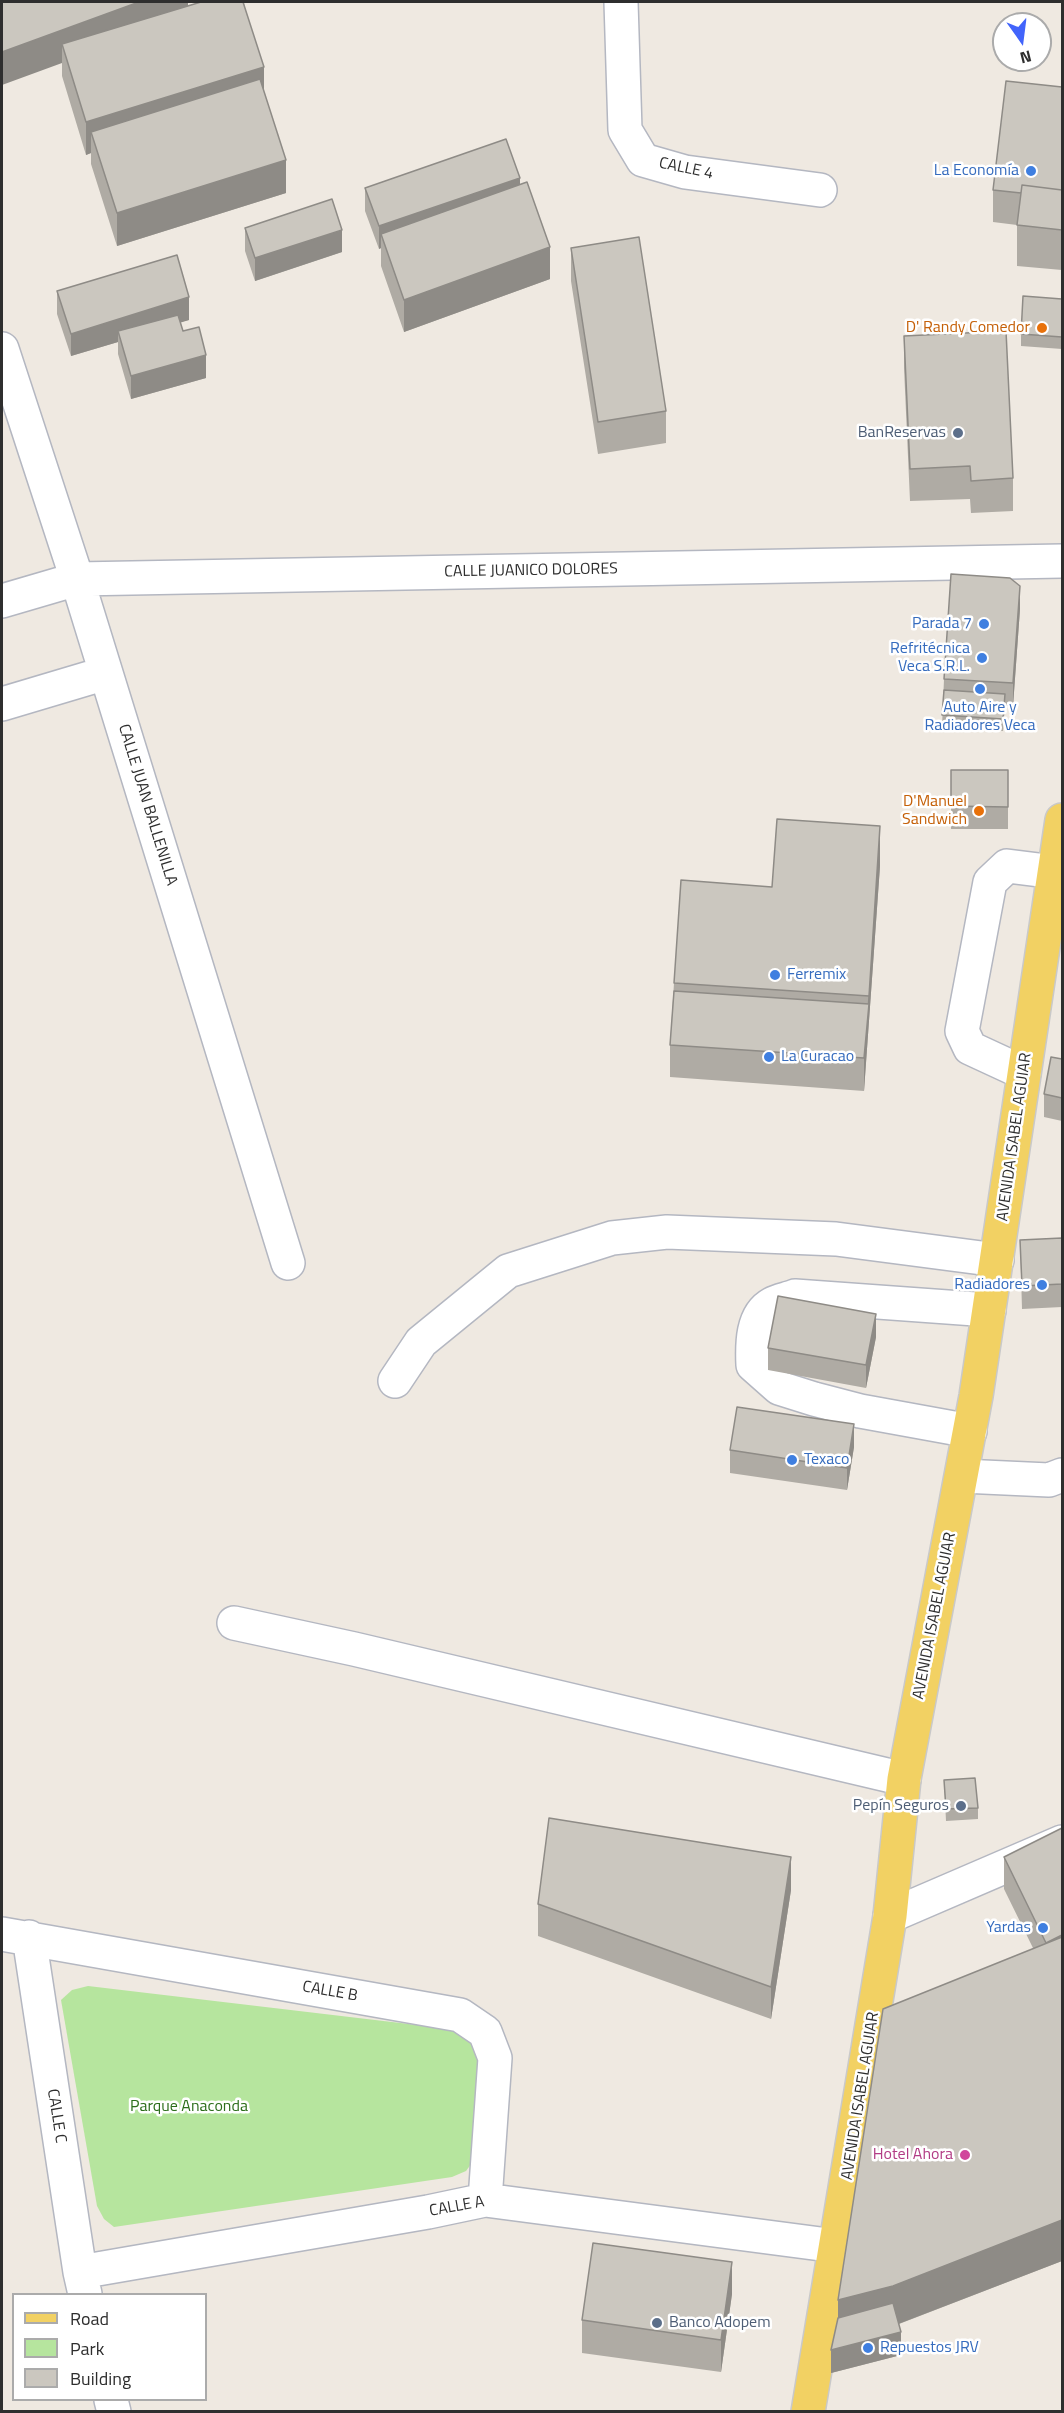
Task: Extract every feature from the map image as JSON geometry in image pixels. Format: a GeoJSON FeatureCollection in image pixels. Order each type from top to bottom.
{"type":"FeatureCollection","features":[{"type":"Feature","properties":{"kind":"main road","name":"AVENIDA ISABEL AGUIAR"},"geometry":{"type":"LineString","coordinates":[[808,2412],[890,1916],[903,1779],[970,1431],[1062,820]]}},
{"type":"Feature","properties":{"kind":"street","name":"CALLE 4"},"geometry":{"type":"LineString","coordinates":[[621,2],[625,130],[643,160],[686,172],[820,190]]}},
{"type":"Feature","properties":{"kind":"street","name":"CALLE JUAN BALLENILLA"},"geometry":{"type":"LineString","coordinates":[[2,349],[78,579],[288,1263]]}},
{"type":"Feature","properties":{"kind":"street","name":"CALLE JUANICO DOLORES"},"geometry":{"type":"LineString","coordinates":[[2,601],[78,579],[1062,561]]}},
{"type":"Feature","properties":{"kind":"street"},"geometry":{"type":"LineString","coordinates":[[2,704],[106,673]]}},
{"type":"Feature","properties":{"kind":"street"},"geometry":{"type":"LineString","coordinates":[[1024,1073],[969,1048],[962,1031],[990,882],[1007,866],[1055,872]]}},
{"type":"Feature","properties":{"kind":"street"},"geometry":{"type":"LineString","coordinates":[[395,1381],[421,1342],[508,1271],[612,1238],[667,1232],[836,1239],[997,1260]]}},
{"type":"Feature","properties":{"kind":"street"},"geometry":{"type":"LineString","coordinates":[[970,1431],[860,1411],[779,1388],[753,1365],[752,1346],[759,1315],[772,1304],[795,1296],[989,1310]]}},
{"type":"Feature","properties":{"kind":"street"},"geometry":{"type":"LineString","coordinates":[[962,1476],[1049,1480],[1062,1476]]}},
{"type":"Feature","properties":{"kind":"street"},"geometry":{"type":"LineString","coordinates":[[234,1623],[354,1649],[903,1779]]}},
{"type":"Feature","properties":{"kind":"street"},"geometry":{"type":"LineString","coordinates":[[890,1916],[1062,1842]]}},
{"type":"Feature","properties":{"kind":"street","name":"CALLE B"},"geometry":{"type":"LineString","coordinates":[[15,1936],[460,2015],[485,2032],[495,2058],[485,2200]]}},
{"type":"Feature","properties":{"kind":"street","name":"CALLE C"},"geometry":{"type":"LineString","coordinates":[[15,1936],[82,2283]]}},
{"type":"Feature","properties":{"kind":"street","name":"CALLE A"},"geometry":{"type":"LineString","coordinates":[[82,2283],[485,2200],[836,2246]]}},
{"type":"Feature","properties":{"kind":"street"},"geometry":{"type":"LineString","coordinates":[[836,2246],[890,2223]]}},
{"type":"Feature","properties":{"kind":"green space","name":"Parque Anaconda"},"geometry":{"type":"Polygon","coordinates":[[[88,1986],[451,2029],[470,2036],[478,2051],[474,2160],[466,2171],[452,2177],[114,2227],[104,2219],[97,2206],[61,2000],[72,1990],[88,1986]]]}},
{"type":"Feature","properties":{"kind":"building"},"geometry":{"type":"Polygon","coordinates":[[[2,2],[139,2],[2,52],[2,2]]]}},
{"type":"Feature","properties":{"kind":"building"},"geometry":{"type":"Polygon","coordinates":[[[201,2],[243,2],[264,67],[86,122],[62,44],[201,2]]]}},
{"type":"Feature","properties":{"kind":"building"},"geometry":{"type":"Polygon","coordinates":[[[260,79],[286,160],[117,213],[91,132],[260,79]]]}},
{"type":"Feature","properties":{"kind":"building","name":"La Economía"},"geometry":{"type":"Polygon","coordinates":[[[1006,81],[1062,87],[1062,190],[1022,185],[1021,193],[993,190],[1006,81]]]}},
{"type":"Feature","properties":{"kind":"building"},"geometry":{"type":"Polygon","coordinates":[[[506,139],[520,178],[379,226],[365,188],[506,139]]]}},
{"type":"Feature","properties":{"kind":"building"},"geometry":{"type":"Polygon","coordinates":[[[527,182],[550,247],[404,300],[381,234],[527,182]]]}},
{"type":"Feature","properties":{"kind":"building"},"geometry":{"type":"Polygon","coordinates":[[[1022,185],[1062,190],[1062,230],[1017,225],[1022,185]]]}},
{"type":"Feature","properties":{"kind":"building"},"geometry":{"type":"Polygon","coordinates":[[[332,199],[342,230],[255,258],[245,228],[332,199]]]}},
{"type":"Feature","properties":{"kind":"building"},"geometry":{"type":"Polygon","coordinates":[[[639,237],[666,411],[598,422],[571,248],[639,237]]]}},
{"type":"Feature","properties":{"kind":"building"},"geometry":{"type":"Polygon","coordinates":[[[177,255],[189,297],[71,334],[57,291],[177,255]]]}},
{"type":"Feature","properties":{"kind":"building","name":"D' Randy Comedor"},"geometry":{"type":"Polygon","coordinates":[[[1023,296],[1062,299],[1062,337],[1021,334],[1023,296]]]}},
{"type":"Feature","properties":{"kind":"building"},"geometry":{"type":"Polygon","coordinates":[[[178,315],[183,331],[199,327],[206,355],[131,376],[118,331],[178,315]]]}},
{"type":"Feature","properties":{"kind":"building","name":"BanReservas"},"geometry":{"type":"Polygon","coordinates":[[[1006,331],[1013,478],[971,481],[970,466],[910,469],[904,336],[1006,331]]]}},
{"type":"Feature","properties":{"kind":"building"},"geometry":{"type":"Polygon","coordinates":[[[951,574],[1010,578],[1020,586],[1013,683],[944,679],[951,574]]]}},
{"type":"Feature","properties":{"kind":"building"},"geometry":{"type":"Polygon","coordinates":[[[944,690],[1005,694],[1003,719],[942,715],[944,690]]]}},
{"type":"Feature","properties":{"kind":"building"},"geometry":{"type":"Polygon","coordinates":[[[951,770],[1008,770],[1008,807],[951,806],[951,770]]]}},
{"type":"Feature","properties":{"kind":"building","name":"Ferremix"},"geometry":{"type":"Polygon","coordinates":[[[777,819],[880,826],[869,996],[674,983],[681,880],[772,887],[777,819]]]}},
{"type":"Feature","properties":{"kind":"building"},"geometry":{"type":"Polygon","coordinates":[[[674,991],[869,1004],[864,1058],[670,1045],[674,991]]]}},
{"type":"Feature","properties":{"kind":"building"},"geometry":{"type":"Polygon","coordinates":[[[1051,1057],[1062,1059],[1062,1098],[1044,1094],[1051,1057]]]}},
{"type":"Feature","properties":{"kind":"building"},"geometry":{"type":"Polygon","coordinates":[[[1062,1238],[1062,1284],[1022,1286],[1020,1240],[1062,1238]]]}},
{"type":"Feature","properties":{"kind":"building"},"geometry":{"type":"Polygon","coordinates":[[[778,1296],[876,1314],[866,1365],[768,1348],[778,1296]]]}},
{"type":"Feature","properties":{"kind":"building"},"geometry":{"type":"Polygon","coordinates":[[[737,1407],[854,1424],[847,1468],[730,1450],[737,1407]]]}},
{"type":"Feature","properties":{"kind":"building"},"geometry":{"type":"Polygon","coordinates":[[[975,1778],[978,1808],[946,1809],[944,1780],[975,1778]]]}},
{"type":"Feature","properties":{"kind":"building"},"geometry":{"type":"Polygon","coordinates":[[[549,1818],[791,1857],[771,1987],[538,1904],[549,1818]]]}},
{"type":"Feature","properties":{"kind":"building"},"geometry":{"type":"Polygon","coordinates":[[[1062,1828],[1062,1935],[1046,1943],[1004,1857],[1062,1828]]]}},
{"type":"Feature","properties":{"kind":"building","name":"Hotel Ahora"},"geometry":{"type":"Polygon","coordinates":[[[1062,1937],[1062,2220],[893,2286],[838,2300],[883,2009],[1062,1937]]]}},
{"type":"Feature","properties":{"kind":"building"},"geometry":{"type":"Polygon","coordinates":[[[593,2243],[732,2262],[721,2340],[582,2320],[593,2243]]]}},
{"type":"Feature","properties":{"kind":"building"},"geometry":{"type":"Polygon","coordinates":[[[893,2303],[901,2332],[831,2350],[838,2318],[893,2303]]]}},
{"type":"Feature","properties":{"kind":"place","name":"La Economía"},"geometry":{"type":"Point","coordinates":[1031,171]}},
{"type":"Feature","properties":{"kind":"place","name":"D' Randy Comedor"},"geometry":{"type":"Point","coordinates":[1042,328]}},
{"type":"Feature","properties":{"kind":"place","name":"BanReservas"},"geometry":{"type":"Point","coordinates":[958,433]}},
{"type":"Feature","properties":{"kind":"place","name":"Parada 7"},"geometry":{"type":"Point","coordinates":[984,624]}},
{"type":"Feature","properties":{"kind":"place","name":"Refritécnica Veca S.R.L."},"geometry":{"type":"Point","coordinates":[982,658]}},
{"type":"Feature","properties":{"kind":"place","name":"Auto Aire y Radiadores Veca"},"geometry":{"type":"Point","coordinates":[980,689]}},
{"type":"Feature","properties":{"kind":"place","name":"D'Manuel Sandwich"},"geometry":{"type":"Point","coordinates":[979,811]}},
{"type":"Feature","properties":{"kind":"place","name":"Ferremix"},"geometry":{"type":"Point","coordinates":[775,975]}},
{"type":"Feature","properties":{"kind":"place","name":"La Curacao"},"geometry":{"type":"Point","coordinates":[769,1057]}},
{"type":"Feature","properties":{"kind":"place","name":"Radiadores"},"geometry":{"type":"Point","coordinates":[1042,1285]}},
{"type":"Feature","properties":{"kind":"place","name":"Texaco"},"geometry":{"type":"Point","coordinates":[792,1460]}},
{"type":"Feature","properties":{"kind":"place","name":"Pepín Seguros"},"geometry":{"type":"Point","coordinates":[961,1806]}},
{"type":"Feature","properties":{"kind":"place","name":"Yardas"},"geometry":{"type":"Point","coordinates":[1043,1928]}},
{"type":"Feature","properties":{"kind":"place","name":"Hotel Ahora"},"geometry":{"type":"Point","coordinates":[965,2155]}},
{"type":"Feature","properties":{"kind":"place","name":"Banco Adopem"},"geometry":{"type":"Point","coordinates":[657,2323]}},
{"type":"Feature","properties":{"kind":"place","name":"Repuestos JRV"},"geometry":{"type":"Point","coordinates":[868,2348]}}]}
